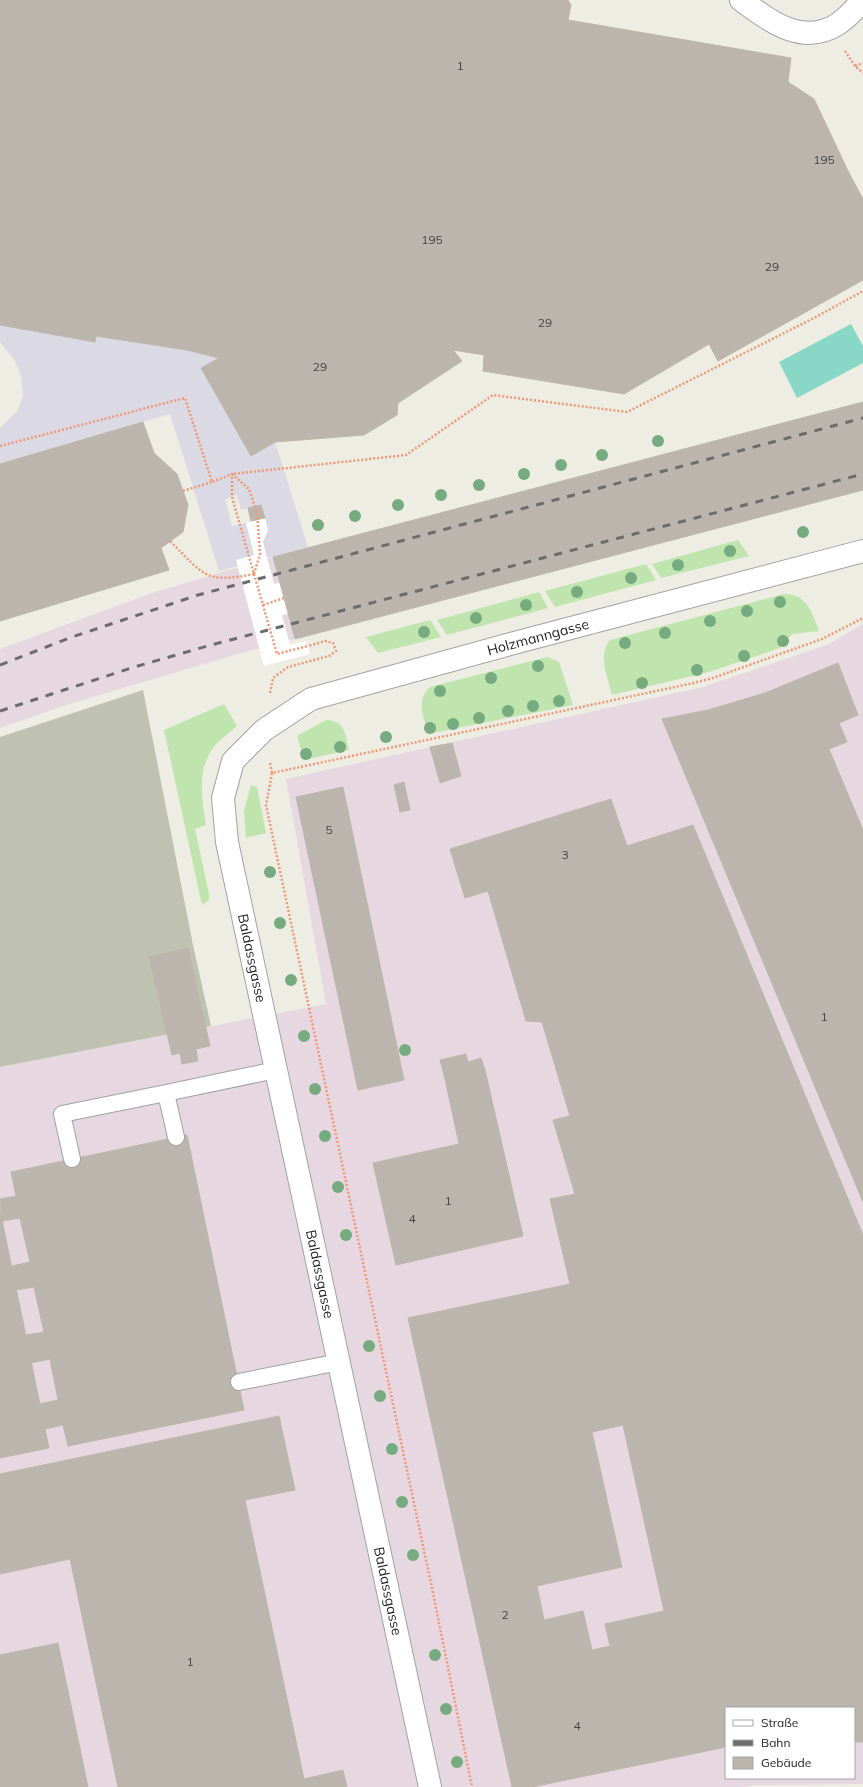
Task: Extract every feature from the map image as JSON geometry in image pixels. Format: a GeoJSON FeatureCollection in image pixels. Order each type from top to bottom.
{"type":"FeatureCollection","features":[{"type":"Feature","properties":{"kind":"street"},"geometry":{"type":"LineString","coordinates":[[741,0],[774,24],[791,31],[818,32],[831,28],[845,19],[862,0]]}},
{"type":"Feature","properties":{"kind":"street","name":"Holzmanngasse"},"geometry":{"type":"LineString","coordinates":[[233,761],[264,730],[312,699],[514,643],[863,551]]}},
{"type":"Feature","properties":{"kind":"street","name":"Baldassgasse"},"geometry":{"type":"LineString","coordinates":[[233,761],[224,798],[227,842],[430,1787]]}},
{"type":"Feature","properties":{"kind":"lane"},"geometry":{"type":"LineString","coordinates":[[72,1159],[62,1114],[276,1070]]}},
{"type":"Feature","properties":{"kind":"lane"},"geometry":{"type":"LineString","coordinates":[[166,1093],[176,1137]]}},
{"type":"Feature","properties":{"kind":"lane"},"geometry":{"type":"LineString","coordinates":[[239,1382],[339,1362]]}},
{"type":"Feature","properties":{"kind":"path"},"geometry":{"type":"LineString","coordinates":[[855,66],[863,63]]}},
{"type":"Feature","properties":{"kind":"path"},"geometry":{"type":"LineString","coordinates":[[183,491],[232,474],[406,455],[493,395],[628,412],[808,321],[863,291]]}},
{"type":"Feature","properties":{"kind":"path"},"geometry":{"type":"LineString","coordinates":[[0,446],[185,398],[212,482]]}},
{"type":"Feature","properties":{"kind":"path"},"geometry":{"type":"LineString","coordinates":[[232,474],[249,489],[257,512],[260,554],[254,574]]}},
{"type":"Feature","properties":{"kind":"path"},"geometry":{"type":"LineString","coordinates":[[232,474],[232,497],[277,654],[325,641],[334,643],[336,651],[329,656],[288,667],[273,678],[264,730],[272,773],[266,805],[472,1787]]}},
{"type":"Feature","properties":{"kind":"path"},"geometry":{"type":"LineString","coordinates":[[170,541],[196,567],[211,577],[228,579],[254,574]]}},
{"type":"Feature","properties":{"kind":"path"},"geometry":{"type":"LineString","coordinates":[[263,604],[284,598]]}},
{"type":"Feature","properties":{"kind":"path"},"geometry":{"type":"LineString","coordinates":[[272,773],[713,678],[822,639],[863,618]]}},
{"type":"Feature","properties":{"kind":"shaded area"},"geometry":{"type":"Polygon","coordinates":[[[851,324],[863,346],[863,363],[797,398],[779,362],[851,324]]]}},
{"type":"Feature","properties":{"kind":"shaded area"},"geometry":{"type":"Polygon","coordinates":[[[0,325],[95,342],[96,336],[187,350],[219,358],[201,368],[250,455],[275,442],[308,547],[219,571],[170,414],[0,464],[0,428],[18,410],[23,396],[21,376],[15,361],[0,342],[0,325]],[[237,495],[225,499],[232,526],[265,518],[261,505],[241,510],[237,495]]]}},
{"type":"Feature","properties":{"kind":"shaded area"},"geometry":{"type":"Polygon","coordinates":[[[273,557],[295,639],[241,653],[66,705],[0,728],[0,649],[152,593],[273,557]]]}},
{"type":"Feature","properties":{"kind":"shaded area"},"geometry":{"type":"Polygon","coordinates":[[[863,624],[863,1784],[754,1785],[742,1787],[0,1787],[0,1067],[326,1004],[286,779],[703,687],[827,645],[863,624]]]}},
{"type":"Feature","properties":{"kind":"shaded area"},"geometry":{"type":"Polygon","coordinates":[[[143,690],[193,945],[211,1026],[0,1067],[0,737],[143,690]]]}},
{"type":"Feature","properties":{"kind":"green space"},"geometry":{"type":"Polygon","coordinates":[[[738,540],[749,556],[661,578],[652,564],[738,540]]]}},
{"type":"Feature","properties":{"kind":"green space"},"geometry":{"type":"Polygon","coordinates":[[[646,564],[656,580],[555,607],[545,591],[646,564]]]}},
{"type":"Feature","properties":{"kind":"green space"},"geometry":{"type":"Polygon","coordinates":[[[539,592],[548,608],[447,635],[437,620],[539,592]]]}},
{"type":"Feature","properties":{"kind":"green space"},"geometry":{"type":"Polygon","coordinates":[[[784,594],[798,597],[808,605],[819,631],[792,634],[780,648],[709,672],[612,695],[604,660],[606,646],[610,640],[784,594]]]}},
{"type":"Feature","properties":{"kind":"green space"},"geometry":{"type":"Polygon","coordinates":[[[430,620],[441,637],[378,653],[366,637],[430,620]]]}},
{"type":"Feature","properties":{"kind":"green space"},"geometry":{"type":"Polygon","coordinates":[[[547,657],[559,662],[573,705],[428,734],[423,715],[422,703],[425,692],[430,687],[547,657]]]}},
{"type":"Feature","properties":{"kind":"green space"},"geometry":{"type":"Polygon","coordinates":[[[224,704],[237,726],[214,747],[208,756],[203,775],[202,795],[206,825],[195,829],[209,894],[209,900],[202,905],[164,730],[224,704]]]}},
{"type":"Feature","properties":{"kind":"green space"},"geometry":{"type":"Polygon","coordinates":[[[326,720],[337,723],[344,729],[349,750],[304,760],[297,736],[326,720]]]}},
{"type":"Feature","properties":{"kind":"green space"},"geometry":{"type":"Polygon","coordinates":[[[251,785],[257,787],[266,833],[246,838],[244,811],[251,785]]]}},
{"type":"Feature","properties":{"kind":"pier"},"geometry":{"type":"Polygon","coordinates":[[[265,518],[268,530],[263,542],[274,584],[339,566],[334,600],[282,615],[290,645],[306,641],[310,654],[264,666],[236,560],[254,555],[246,523],[265,518]]]}},
{"type":"Feature","properties":{"kind":"building"},"geometry":{"type":"Polygon","coordinates":[[[0,0],[568,0],[571,5],[568,20],[791,58],[788,82],[814,99],[863,199],[863,280],[718,361],[709,344],[624,394],[483,371],[484,355],[453,350],[462,361],[398,403],[397,415],[364,435],[275,442],[251,456],[201,368],[219,358],[187,350],[96,336],[95,342],[0,325],[0,0]]]}},
{"type":"Feature","properties":{"kind":"building"},"geometry":{"type":"Polygon","coordinates":[[[863,402],[863,490],[295,639],[273,557],[863,402]]]}},
{"type":"Feature","properties":{"kind":"building"},"geometry":{"type":"Polygon","coordinates":[[[143,422],[154,453],[177,474],[188,505],[183,532],[161,548],[169,570],[0,621],[0,464],[143,422]]]}},
{"type":"Feature","properties":{"kind":"building"},"geometry":{"type":"Polygon","coordinates":[[[261,505],[265,518],[251,521],[248,508],[261,505]]]}},
{"type":"Feature","properties":{"kind":"building"},"geometry":{"type":"Polygon","coordinates":[[[838,663],[858,715],[839,723],[847,742],[829,749],[863,830],[863,1202],[662,719],[708,710],[765,693],[838,663]]]}},
{"type":"Feature","properties":{"kind":"building"},"geometry":{"type":"Polygon","coordinates":[[[452,743],[461,776],[440,783],[430,747],[452,743]]]}},
{"type":"Feature","properties":{"kind":"building"},"geometry":{"type":"Polygon","coordinates":[[[404,782],[410,810],[400,812],[394,785],[404,782]]]}},
{"type":"Feature","properties":{"kind":"building"},"geometry":{"type":"Polygon","coordinates":[[[343,787],[404,1080],[358,1090],[296,797],[343,787]]]}},
{"type":"Feature","properties":{"kind":"building"},"geometry":{"type":"Polygon","coordinates":[[[611,799],[627,846],[693,825],[863,1235],[863,1742],[855,1742],[855,1707],[725,1707],[725,1747],[532,1787],[512,1787],[408,1318],[570,1284],[550,1199],[575,1194],[553,1120],[570,1116],[542,1022],[526,1021],[488,891],[465,898],[450,849],[611,799]],[[623,1425],[592,1432],[622,1567],[537,1586],[544,1620],[583,1611],[592,1650],[610,1646],[605,1624],[664,1611],[623,1425]]]}},
{"type":"Feature","properties":{"kind":"building"},"geometry":{"type":"Polygon","coordinates":[[[188,948],[210,1046],[196,1049],[198,1061],[182,1064],[180,1053],[172,1055],[149,957],[188,948]]]}},
{"type":"Feature","properties":{"kind":"building"},"geometry":{"type":"Polygon","coordinates":[[[466,1054],[468,1062],[481,1058],[485,1070],[445,1079],[440,1060],[466,1054]]]}},
{"type":"Feature","properties":{"kind":"building"},"geometry":{"type":"Polygon","coordinates":[[[485,1070],[523,1236],[396,1265],[373,1163],[459,1144],[445,1079],[485,1070]]]}},
{"type":"Feature","properties":{"kind":"building"},"geometry":{"type":"Polygon","coordinates":[[[187,1135],[244,1410],[68,1446],[63,1425],[45,1429],[40,1404],[58,1400],[50,1359],[31,1363],[26,1335],[44,1332],[34,1287],[16,1290],[12,1266],[30,1262],[20,1218],[2,1221],[0,1199],[16,1196],[11,1172],[187,1135]]]}},
{"type":"Feature","properties":{"kind":"building"},"geometry":{"type":"Polygon","coordinates":[[[0,1210],[49,1448],[0,1458],[0,1210]]]}},
{"type":"Feature","properties":{"kind":"building"},"geometry":{"type":"Polygon","coordinates":[[[279,1416],[295,1490],[245,1500],[304,1779],[343,1770],[347,1787],[118,1787],[70,1559],[0,1574],[0,1474],[279,1416]]]}},
{"type":"Feature","properties":{"kind":"building"},"geometry":{"type":"Polygon","coordinates":[[[58,1643],[88,1787],[0,1787],[0,1655],[58,1643]]]}},
{"type":"Feature","properties":{"kind":"railway"},"geometry":{"type":"LineString","coordinates":[[0,665],[72,637],[198,595],[863,418]]}},
{"type":"Feature","properties":{"kind":"railway"},"geometry":{"type":"LineString","coordinates":[[0,711],[131,668],[211,645],[863,474]]}}]}
